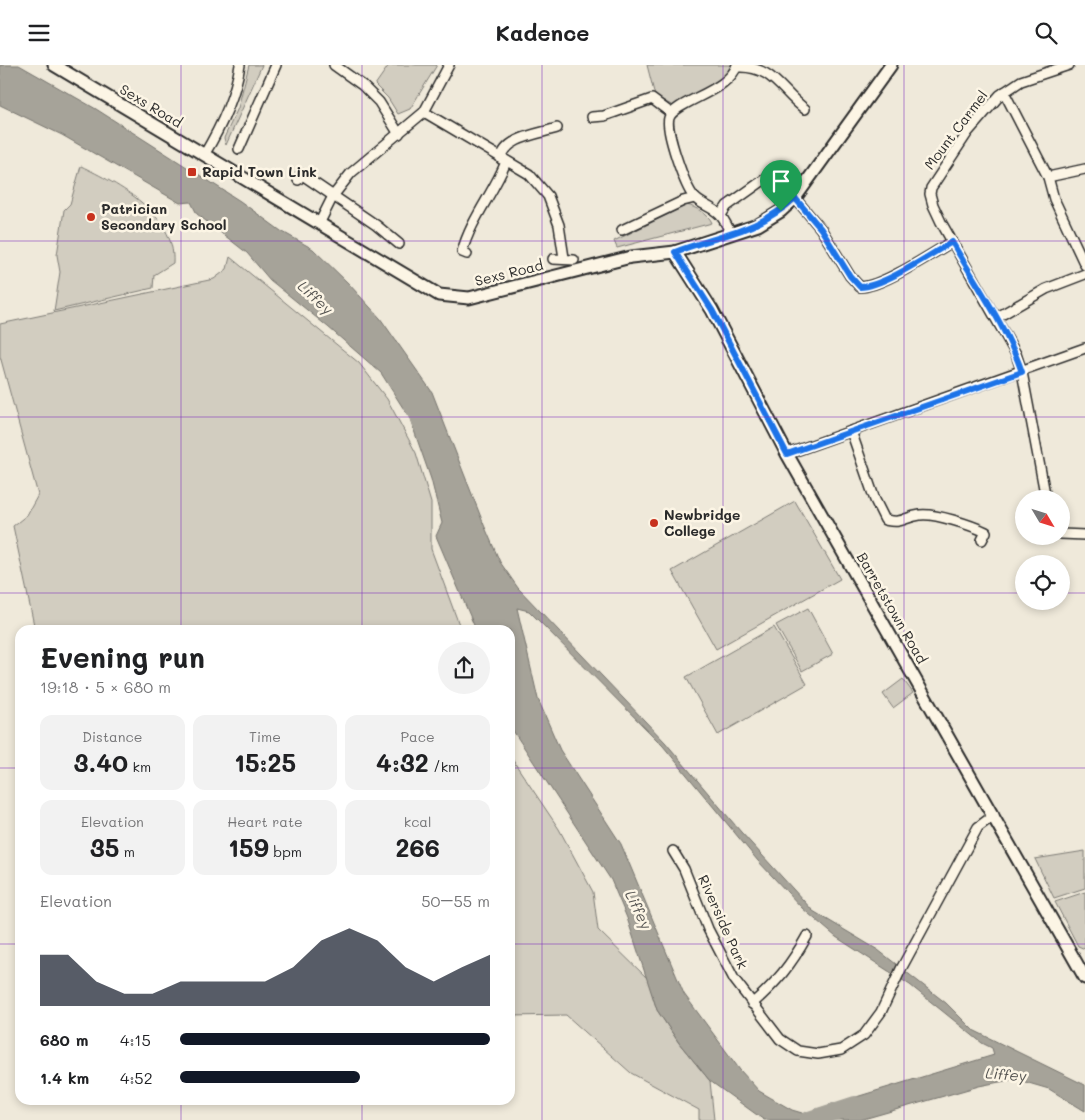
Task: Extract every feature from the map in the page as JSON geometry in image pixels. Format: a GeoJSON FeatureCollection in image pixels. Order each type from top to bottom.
{"type":"FeatureCollection","features":[{"type":"Feature","properties":{"kind":"street","name":"Sexs Road"},"geometry":{"type":"LineString","coordinates":[[54,65],[439,295],[469,299],[631,257],[675,252],[758,225],[781,211],[795,198],[891,65]]}},
{"type":"Feature","properties":{"kind":"street"},"geometry":{"type":"LineString","coordinates":[[204,155],[224,121],[238,79],[240,65]]}},
{"type":"Feature","properties":{"kind":"street"},"geometry":{"type":"LineString","coordinates":[[239,149],[276,65]]}},
{"type":"Feature","properties":{"kind":"street"},"geometry":{"type":"LineString","coordinates":[[334,65],[362,85],[379,101],[399,134]]}},
{"type":"Feature","properties":{"kind":"street"},"geometry":{"type":"LineString","coordinates":[[319,224],[333,196],[351,173],[424,112],[449,65]]}},
{"type":"Feature","properties":{"kind":"street","name":"Mount Carmel"},"geometry":{"type":"LineString","coordinates":[[1044,490],[1022,372],[1016,354],[952,242],[933,205],[930,194],[931,188],[968,132],[991,103],[1021,81],[1069,65]]}},
{"type":"Feature","properties":{"kind":"street"},"geometry":{"type":"LineString","coordinates":[[731,234],[721,215],[695,198],[687,187],[669,130],[668,120],[671,113],[709,92],[730,77],[737,66],[757,67],[772,75],[804,109]]}},
{"type":"Feature","properties":{"kind":"street","name":"Mount Carmel"},"geometry":{"type":"LineString","coordinates":[[1004,92],[1048,177],[1054,199],[1085,265]]}},
{"type":"Feature","properties":{"kind":"street"},"geometry":{"type":"LineString","coordinates":[[592,117],[604,116],[652,99],[671,113]]}},
{"type":"Feature","properties":{"kind":"street"},"geometry":{"type":"LineString","coordinates":[[424,112],[529,174],[548,196],[559,225],[564,259]]}},
{"type":"Feature","properties":{"kind":"street"},"geometry":{"type":"LineString","coordinates":[[238,127],[247,131]]}},
{"type":"Feature","properties":{"kind":"street"},"geometry":{"type":"LineString","coordinates":[[467,255],[462,252],[467,233],[476,214],[494,189],[506,147],[514,141],[530,141],[557,128]]}},
{"type":"Feature","properties":{"kind":"street"},"geometry":{"type":"LineString","coordinates":[[1048,177],[1085,169]]}},
{"type":"Feature","properties":{"kind":"street"},"geometry":{"type":"LineString","coordinates":[[298,180],[301,174],[333,196],[388,240],[399,244]]}},
{"type":"Feature","properties":{"kind":"street"},"geometry":{"type":"LineString","coordinates":[[721,215],[727,205],[765,179]]}},
{"type":"Feature","properties":{"kind":"street"},"geometry":{"type":"LineString","coordinates":[[622,230],[683,201],[695,198]]}},
{"type":"Feature","properties":{"kind":"street"},"geometry":{"type":"LineString","coordinates":[[795,198],[821,229],[850,276],[860,287],[868,287],[881,282],[952,242]]}},
{"type":"Feature","properties":{"kind":"street","name":"Barretstown Road"},"geometry":{"type":"LineString","coordinates":[[675,252],[712,310],[787,454],[1082,966],[1085,979]]}},
{"type":"Feature","properties":{"kind":"street"},"geometry":{"type":"LineString","coordinates":[[554,259],[574,260]]}},
{"type":"Feature","properties":{"kind":"street"},"geometry":{"type":"LineString","coordinates":[[996,317],[1046,289],[1085,274]]}},
{"type":"Feature","properties":{"kind":"street"},"geometry":{"type":"LineString","coordinates":[[787,454],[1085,348]]}},
{"type":"Feature","properties":{"kind":"street"},"geometry":{"type":"LineString","coordinates":[[851,431],[875,500],[885,520],[899,523],[920,515],[945,519],[986,532],[982,540]]}},
{"type":"Feature","properties":{"kind":"street"},"geometry":{"type":"LineString","coordinates":[[1070,534],[1085,535]]}},
{"type":"Feature","properties":{"kind":"street","name":"Riverside Park"},"geometry":{"type":"LineString","coordinates":[[673,851],[684,869],[708,929],[734,979],[780,1039],[798,1051],[818,1055],[841,1050],[864,1035],[881,1012],[901,969],[978,827],[994,815]]}},
{"type":"Feature","properties":{"kind":"street"},"geometry":{"type":"LineString","coordinates":[[752,1003],[780,979],[792,963],[807,936]]}},
{"type":"Feature","properties":{"kind":"shaded area"},"geometry":{"type":"Polygon","coordinates":[[[249,65],[262,65],[226,145],[224,138],[238,108],[249,65]]]}},
{"type":"Feature","properties":{"kind":"shaded area"},"geometry":{"type":"Polygon","coordinates":[[[389,65],[437,65],[410,109],[398,114],[388,98],[375,85],[389,65]]]}},
{"type":"Feature","properties":{"kind":"shaded area"},"geometry":{"type":"Polygon","coordinates":[[[647,65],[731,65],[726,76],[675,107],[655,96],[647,65]]]}},
{"type":"Feature","properties":{"kind":"shaded area"},"geometry":{"type":"Polygon","coordinates":[[[81,166],[127,192],[155,216],[165,230],[171,246],[173,263],[154,275],[153,288],[54,311],[60,272],[57,255],[64,210],[70,204],[81,166]]]}},
{"type":"Feature","properties":{"kind":"shaded area"},"geometry":{"type":"Polygon","coordinates":[[[687,205],[705,214],[712,223],[617,248],[614,241],[687,205]]]}},
{"type":"Feature","properties":{"kind":"shaded area"},"geometry":{"type":"Polygon","coordinates":[[[230,257],[359,363],[387,399],[416,453],[431,503],[431,549],[459,625],[34,625],[13,526],[27,515],[38,495],[0,356],[0,324],[214,279],[227,269],[230,257]]]}},
{"type":"Feature","properties":{"kind":"shaded area"},"geometry":{"type":"Polygon","coordinates":[[[795,501],[840,579],[716,649],[672,571],[795,501]]]}},
{"type":"Feature","properties":{"kind":"shaded area"},"geometry":{"type":"Polygon","coordinates":[[[808,608],[833,654],[802,671],[776,625],[808,608]]]}},
{"type":"Feature","properties":{"kind":"shaded area"},"geometry":{"type":"Polygon","coordinates":[[[774,627],[807,684],[718,735],[686,677],[774,627]]]}},
{"type":"Feature","properties":{"kind":"shaded area"},"geometry":{"type":"Polygon","coordinates":[[[903,679],[913,693],[893,708],[883,694],[903,679]]]}},
{"type":"Feature","properties":{"kind":"shaded area"},"geometry":{"type":"Polygon","coordinates":[[[515,763],[559,829],[593,892],[598,930],[648,979],[657,1010],[679,1043],[710,1081],[714,1120],[699,1120],[699,1110],[631,1073],[566,1015],[515,1016],[515,763]]]}},
{"type":"Feature","properties":{"kind":"shaded area"},"geometry":{"type":"Polygon","coordinates":[[[1085,851],[1085,888],[1054,898],[1035,859],[1085,851]]]}},
{"type":"Feature","properties":{"kind":"shaded area"},"geometry":{"type":"Polygon","coordinates":[[[1085,892],[1085,949],[1078,946],[1055,902],[1085,892]]]}},
{"type":"Feature","properties":{"kind":"water"},"geometry":{"type":"Polygon","coordinates":[[[0,65],[19,65],[96,109],[240,201],[281,231],[313,249],[380,318],[432,392],[500,562],[518,588],[665,742],[741,832],[813,911],[878,950],[946,1003],[973,1030],[1085,1085],[1085,1111],[1049,1089],[1015,1079],[979,1086],[860,1120],[764,1120],[710,1081],[679,1043],[657,1010],[627,918],[611,880],[515,734],[515,625],[474,625],[436,536],[442,523],[431,479],[410,419],[381,373],[270,280],[247,253],[197,214],[191,202],[180,203],[62,135],[0,105],[0,65]],[[517,608],[538,699],[560,750],[621,844],[684,994],[740,1070],[759,1091],[792,1110],[822,1119],[830,1115],[843,1101],[994,1055],[992,1048],[982,1043],[910,985],[836,937],[802,908],[758,861],[663,746],[529,611],[517,608]]]}},
{"type":"Feature","properties":{"kind":"waterway","name":"Liffey"},"geometry":{"type":"LineString","coordinates":[[809,1120],[855,1105]]}},
{"type":"Feature","properties":{"kind":"place","name":"Rapid Town Link"},"geometry":{"type":"Point","coordinates":[192,172]}},
{"type":"Feature","properties":{"kind":"place","name":"Patrician Secondary School"},"geometry":{"type":"Point","coordinates":[91,217]}},
{"type":"Feature","properties":{"kind":"place","name":"Newbridge College"},"geometry":{"type":"Point","coordinates":[654,523]}},
{"type":"Feature","properties":{"kind":"route"},"geometry":{"type":"LineString","coordinates":[[795,198],[821,229],[850,276],[860,287],[868,287],[881,282],[952,242],[1016,354],[1022,372],[787,454],[712,310],[675,252],[758,225],[781,211],[795,198]]}}]}
